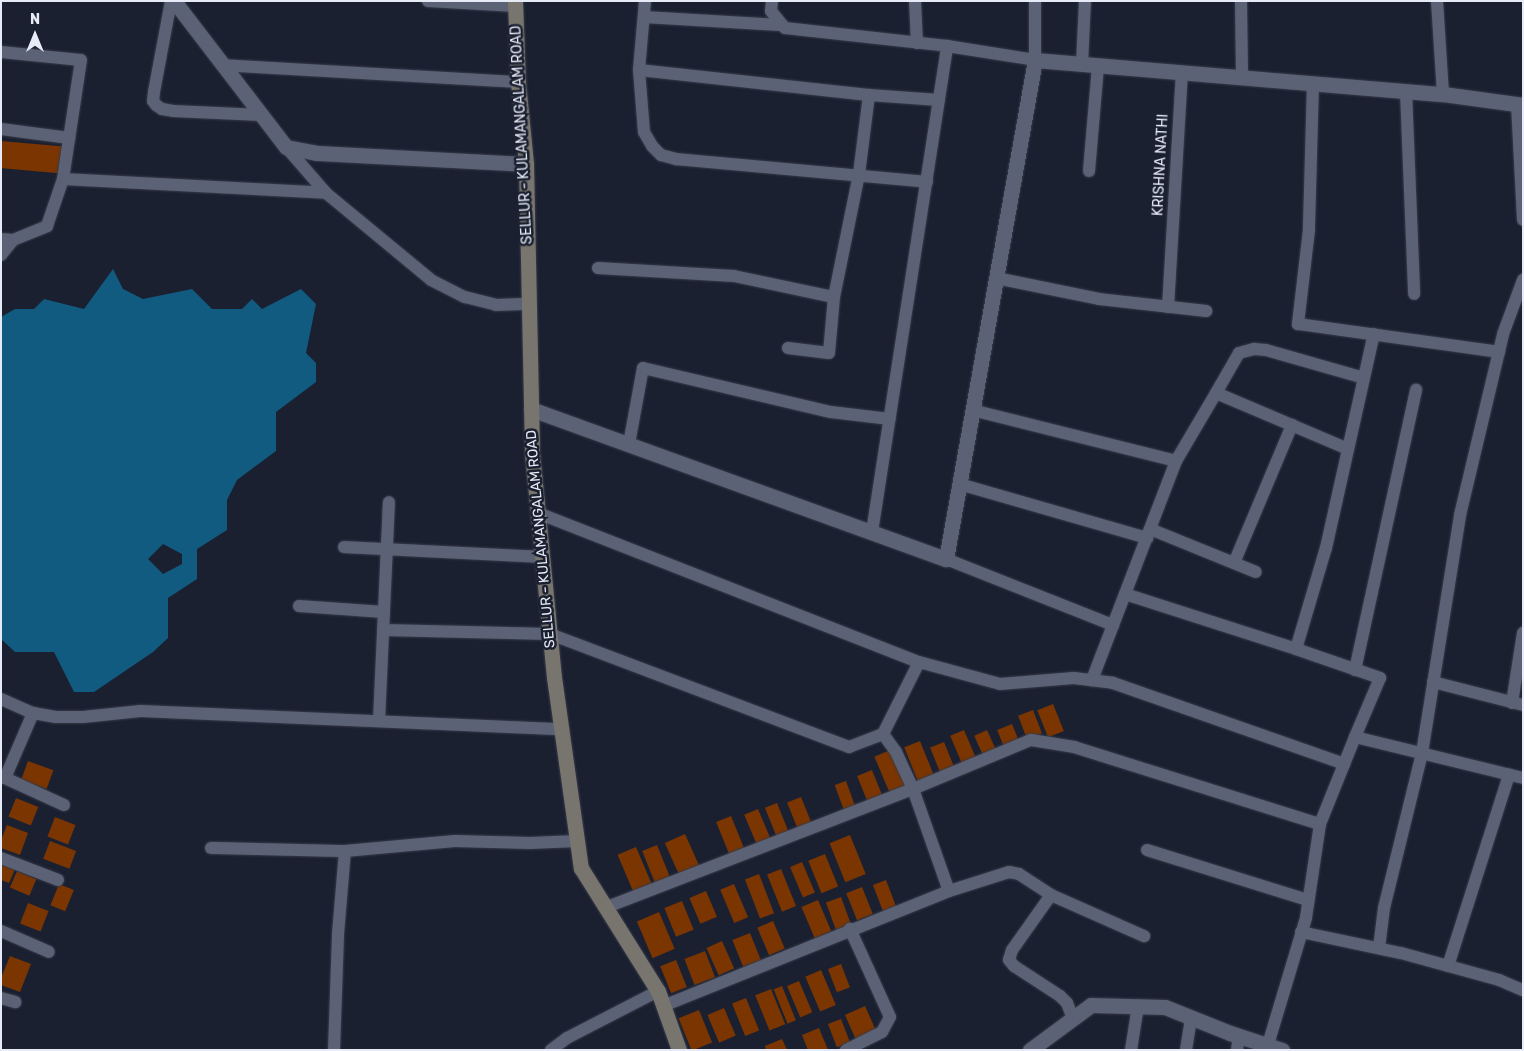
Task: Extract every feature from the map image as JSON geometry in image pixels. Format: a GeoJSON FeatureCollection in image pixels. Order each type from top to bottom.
{"type":"FeatureCollection","features":[{"type":"Feature","properties":{"kind":"main road","name":"SELLUR - KULAMANGALAM ROAD"},"geometry":{"type":"LineString","coordinates":[[515,3],[518,82],[526,164],[532,453],[561,729],[581,868],[607,907],[661,999],[679,1050]]}},
{"type":"Feature","properties":{"kind":"street"},"geometry":{"type":"LineString","coordinates":[[173,1],[286,147],[326,193],[431,280],[465,297],[496,306],[529,304]]}},
{"type":"Feature","properties":{"kind":"street"},"geometry":{"type":"LineString","coordinates":[[173,1],[154,92],[153,101],[156,106],[173,111],[261,115]]}},
{"type":"Feature","properties":{"kind":"street"},"geometry":{"type":"LineString","coordinates":[[428,1],[515,3]]}},
{"type":"Feature","properties":{"kind":"street"},"geometry":{"type":"LineString","coordinates":[[645,1],[639,70],[644,132],[652,146],[661,155],[676,159],[859,174],[927,182]]}},
{"type":"Feature","properties":{"kind":"street"},"geometry":{"type":"LineString","coordinates":[[772,1],[771,11],[780,25]]}},
{"type":"Feature","properties":{"kind":"street"},"geometry":{"type":"LineString","coordinates":[[915,1],[916,43]]}},
{"type":"Feature","properties":{"kind":"street"},"geometry":{"type":"LineString","coordinates":[[946,559],[1035,60],[1035,1]]}},
{"type":"Feature","properties":{"kind":"street"},"geometry":{"type":"LineString","coordinates":[[1082,64],[1085,1]]}},
{"type":"Feature","properties":{"kind":"street"},"geometry":{"type":"LineString","coordinates":[[1241,1],[1242,77]]}},
{"type":"Feature","properties":{"kind":"street"},"geometry":{"type":"LineString","coordinates":[[1436,1],[1443,94]]}},
{"type":"Feature","properties":{"kind":"street"},"geometry":{"type":"LineString","coordinates":[[644,17],[780,25],[786,28],[947,46],[1035,60],[1443,94],[1520,104],[1523,220]]}},
{"type":"Feature","properties":{"kind":"street"},"geometry":{"type":"LineString","coordinates":[[872,532],[947,46]]}},
{"type":"Feature","properties":{"kind":"street"},"geometry":{"type":"LineString","coordinates":[[1,52],[81,60],[63,179],[47,226],[7,240],[1,255]]}},
{"type":"Feature","properties":{"kind":"street"},"geometry":{"type":"LineString","coordinates":[[1089,171],[1098,65]]}},
{"type":"Feature","properties":{"kind":"street"},"geometry":{"type":"LineString","coordinates":[[222,66],[518,82]]}},
{"type":"Feature","properties":{"kind":"street"},"geometry":{"type":"LineString","coordinates":[[639,70],[869,96],[939,100]]}},
{"type":"Feature","properties":{"kind":"street","name":"KRISHNA NATHI"},"geometry":{"type":"LineString","coordinates":[[1168,307],[1182,73]]}},
{"type":"Feature","properties":{"kind":"street"},"geometry":{"type":"LineString","coordinates":[[1313,83],[1309,230],[1298,324],[1499,352]]}},
{"type":"Feature","properties":{"kind":"street"},"geometry":{"type":"LineString","coordinates":[[1406,91],[1414,294]]}},
{"type":"Feature","properties":{"kind":"street"},"geometry":{"type":"LineString","coordinates":[[788,348],[829,353],[834,297],[859,174],[869,96]]}},
{"type":"Feature","properties":{"kind":"street"},"geometry":{"type":"LineString","coordinates":[[1,129],[69,138]]}},
{"type":"Feature","properties":{"kind":"street"},"geometry":{"type":"LineString","coordinates":[[286,147],[316,153],[526,164]]}},
{"type":"Feature","properties":{"kind":"street"},"geometry":{"type":"LineString","coordinates":[[63,179],[326,193]]}},
{"type":"Feature","properties":{"kind":"street"},"geometry":{"type":"LineString","coordinates":[[598,268],[734,276],[834,297]]}},
{"type":"Feature","properties":{"kind":"street"},"geometry":{"type":"LineString","coordinates":[[996,278],[1099,299],[1206,311]]}},
{"type":"Feature","properties":{"kind":"street"},"geometry":{"type":"LineString","coordinates":[[1379,948],[1384,908],[1422,753],[1460,515],[1499,352],[1520,298],[1523,280]]}},
{"type":"Feature","properties":{"kind":"street"},"geometry":{"type":"LineString","coordinates":[[1296,649],[1326,548],[1374,334]]}},
{"type":"Feature","properties":{"kind":"street"},"geometry":{"type":"LineString","coordinates":[[1092,680],[1176,461],[1239,353],[1254,349],[1266,350],[1364,378]]}},
{"type":"Feature","properties":{"kind":"street"},"geometry":{"type":"LineString","coordinates":[[629,444],[643,368],[831,412],[890,419]]}},
{"type":"Feature","properties":{"kind":"street"},"geometry":{"type":"LineString","coordinates":[[1355,670],[1416,390]]}},
{"type":"Feature","properties":{"kind":"street"},"geometry":{"type":"LineString","coordinates":[[1216,393],[1348,449]]}},
{"type":"Feature","properties":{"kind":"street"},"geometry":{"type":"LineString","coordinates":[[531,409],[946,559],[1114,625]]}},
{"type":"Feature","properties":{"kind":"street"},"geometry":{"type":"LineString","coordinates":[[972,410],[1176,461]]}},
{"type":"Feature","properties":{"kind":"street"},"geometry":{"type":"LineString","coordinates":[[1234,563],[1292,425]]}},
{"type":"Feature","properties":{"kind":"street"},"geometry":{"type":"LineString","coordinates":[[959,484],[1148,534],[1256,572]]}},
{"type":"Feature","properties":{"kind":"street"},"geometry":{"type":"LineString","coordinates":[[379,721],[389,502]]}},
{"type":"Feature","properties":{"kind":"street"},"geometry":{"type":"LineString","coordinates":[[538,513],[919,662],[1000,684],[1074,678],[1112,683],[1344,764]]}},
{"type":"Feature","properties":{"kind":"street"},"geometry":{"type":"LineString","coordinates":[[344,547],[542,557]]}},
{"type":"Feature","properties":{"kind":"street"},"geometry":{"type":"LineString","coordinates":[[1030,1050],[1091,1005],[1165,1007],[1191,1018],[1238,1043],[1276,1048],[1308,900],[1320,824],[1380,678],[1125,594]]}},
{"type":"Feature","properties":{"kind":"street"},"geometry":{"type":"LineString","coordinates":[[298,606],[384,612]]}},
{"type":"Feature","properties":{"kind":"street"},"geometry":{"type":"LineString","coordinates":[[383,630],[550,634],[849,747],[883,734],[919,662]]}},
{"type":"Feature","properties":{"kind":"street"},"geometry":{"type":"LineString","coordinates":[[1433,682],[1518,704],[1522,637]]}},
{"type":"Feature","properties":{"kind":"street"},"geometry":{"type":"LineString","coordinates":[[1,699],[33,713],[56,717],[83,717],[141,711],[561,729]]}},
{"type":"Feature","properties":{"kind":"street"},"geometry":{"type":"LineString","coordinates":[[33,713],[3,781],[64,805]]}},
{"type":"Feature","properties":{"kind":"street"},"geometry":{"type":"LineString","coordinates":[[883,734],[896,752],[913,788],[949,891]]}},
{"type":"Feature","properties":{"kind":"street"},"geometry":{"type":"LineString","coordinates":[[1355,737],[1523,778]]}},
{"type":"Feature","properties":{"kind":"street"},"geometry":{"type":"LineString","coordinates":[[607,907],[1032,740],[1074,747],[1320,824]]}},
{"type":"Feature","properties":{"kind":"street"},"geometry":{"type":"LineString","coordinates":[[1448,966],[1509,775]]}},
{"type":"Feature","properties":{"kind":"street"},"geometry":{"type":"LineString","coordinates":[[212,848],[345,851],[455,842],[578,842]]}},
{"type":"Feature","properties":{"kind":"street"},"geometry":{"type":"LineString","coordinates":[[1147,850],[1308,900]]}},
{"type":"Feature","properties":{"kind":"street"},"geometry":{"type":"LineString","coordinates":[[334,1050],[338,934],[345,851]]}},
{"type":"Feature","properties":{"kind":"street"},"geometry":{"type":"LineString","coordinates":[[1,858],[58,880]]}},
{"type":"Feature","properties":{"kind":"street"},"geometry":{"type":"LineString","coordinates":[[550,1050],[567,1038],[661,999],[949,891],[1009,872],[1019,874],[1051,895],[1144,936]]}},
{"type":"Feature","properties":{"kind":"street"},"geometry":{"type":"LineString","coordinates":[[1051,895],[1012,950],[1009,960],[1014,966],[1060,996],[1067,1003],[1073,1018]]}},
{"type":"Feature","properties":{"kind":"street"},"geometry":{"type":"LineString","coordinates":[[846,1050],[882,1032],[890,1017],[850,929]]}},
{"type":"Feature","properties":{"kind":"street"},"geometry":{"type":"LineString","coordinates":[[1,931],[49,952]]}},
{"type":"Feature","properties":{"kind":"street"},"geometry":{"type":"LineString","coordinates":[[1301,932],[1379,948],[1448,966],[1499,980],[1523,990]]}},
{"type":"Feature","properties":{"kind":"street"},"geometry":{"type":"LineString","coordinates":[[1,998],[15,1002]]}},
{"type":"Feature","properties":{"kind":"street"},"geometry":{"type":"LineString","coordinates":[[1131,1050],[1138,1006]]}},
{"type":"Feature","properties":{"kind":"street"},"geometry":{"type":"LineString","coordinates":[[1186,1050],[1191,1018]]}},
{"type":"Feature","properties":{"kind":"water"},"geometry":{"type":"Polygon","coordinates":[[[113,269],[123,289],[143,299],[192,289],[212,309],[242,309],[252,299],[262,309],[301,289],[316,304],[306,353],[316,363],[316,382],[276,412],[276,451],[237,480],[227,500],[227,530],[197,549],[197,579],[168,598],[168,638],[153,652],[94,692],[74,692],[54,652],[15,652],[1,639],[1,317],[15,309],[34,309],[44,299],[84,309],[113,269]],[[163,544],[148,559],[163,574],[182,564],[182,554],[163,544]]]}},
{"type":"Feature","properties":{"kind":"building"},"geometry":{"type":"Polygon","coordinates":[[[1,141],[64,146],[61,173],[1,168],[1,141]]]}},
{"type":"Feature","properties":{"kind":"building"},"geometry":{"type":"Polygon","coordinates":[[[1053,704],[1064,731],[1048,737],[1037,710],[1053,704]]]}},
{"type":"Feature","properties":{"kind":"building"},"geometry":{"type":"Polygon","coordinates":[[[1033,710],[1042,733],[1027,739],[1018,716],[1033,710]]]}},
{"type":"Feature","properties":{"kind":"building"},"geometry":{"type":"Polygon","coordinates":[[[1012,724],[1019,741],[1004,747],[997,730],[1012,724]]]}},
{"type":"Feature","properties":{"kind":"building"},"geometry":{"type":"Polygon","coordinates":[[[964,730],[977,761],[963,767],[950,736],[964,730]]]}},
{"type":"Feature","properties":{"kind":"building"},"geometry":{"type":"Polygon","coordinates":[[[987,730],[996,750],[983,756],[974,736],[987,730]]]}},
{"type":"Feature","properties":{"kind":"building"},"geometry":{"type":"Polygon","coordinates":[[[920,741],[934,775],[918,782],[904,747],[920,741]]]}},
{"type":"Feature","properties":{"kind":"building"},"geometry":{"type":"Polygon","coordinates":[[[944,742],[955,769],[941,775],[930,748],[944,742]]]}},
{"type":"Feature","properties":{"kind":"building"},"geometry":{"type":"Polygon","coordinates":[[[890,750],[906,787],[890,793],[874,757],[890,750]]]}},
{"type":"Feature","properties":{"kind":"building"},"geometry":{"type":"Polygon","coordinates":[[[28,761],[53,770],[47,789],[21,780],[28,761]]]}},
{"type":"Feature","properties":{"kind":"building"},"geometry":{"type":"Polygon","coordinates":[[[872,770],[883,797],[868,803],[857,776],[872,770]]]}},
{"type":"Feature","properties":{"kind":"building"},"geometry":{"type":"Polygon","coordinates":[[[846,781],[856,808],[845,812],[835,785],[846,781]]]}},
{"type":"Feature","properties":{"kind":"building"},"geometry":{"type":"Polygon","coordinates":[[[801,797],[811,822],[797,828],[787,803],[801,797]]]}},
{"type":"Feature","properties":{"kind":"building"},"geometry":{"type":"Polygon","coordinates":[[[16,798],[38,807],[31,826],[9,817],[16,798]]]}},
{"type":"Feature","properties":{"kind":"building"},"geometry":{"type":"Polygon","coordinates":[[[777,803],[789,833],[777,838],[765,808],[777,803]]]}},
{"type":"Feature","properties":{"kind":"building"},"geometry":{"type":"Polygon","coordinates":[[[758,809],[771,839],[757,845],[744,815],[758,809]]]}},
{"type":"Feature","properties":{"kind":"building"},"geometry":{"type":"Polygon","coordinates":[[[731,816],[745,850],[730,856],[716,822],[731,816]]]}},
{"type":"Feature","properties":{"kind":"building"},"geometry":{"type":"Polygon","coordinates":[[[55,817],[76,825],[68,844],[47,837],[55,817]]]}},
{"type":"Feature","properties":{"kind":"building"},"geometry":{"type":"Polygon","coordinates":[[[7,825],[28,833],[20,855],[1,848],[1,840],[7,825]]]}},
{"type":"Feature","properties":{"kind":"building"},"geometry":{"type":"Polygon","coordinates":[[[685,834],[700,868],[680,877],[665,843],[685,834]]]}},
{"type":"Feature","properties":{"kind":"building"},"geometry":{"type":"Polygon","coordinates":[[[850,835],[866,874],[845,882],[830,843],[850,835]]]}},
{"type":"Feature","properties":{"kind":"building"},"geometry":{"type":"Polygon","coordinates":[[[50,841],[76,851],[69,869],[43,859],[50,841]]]}},
{"type":"Feature","properties":{"kind":"building"},"geometry":{"type":"Polygon","coordinates":[[[657,845],[671,880],[656,886],[642,851],[657,845]]]}},
{"type":"Feature","properties":{"kind":"building"},"geometry":{"type":"Polygon","coordinates":[[[636,847],[652,885],[634,893],[618,855],[636,847]]]}},
{"type":"Feature","properties":{"kind":"building"},"geometry":{"type":"Polygon","coordinates":[[[825,854],[838,886],[821,893],[808,861],[825,854]]]}},
{"type":"Feature","properties":{"kind":"building"},"geometry":{"type":"Polygon","coordinates":[[[802,862],[815,892],[803,897],[790,867],[802,862]]]}},
{"type":"Feature","properties":{"kind":"building"},"geometry":{"type":"Polygon","coordinates":[[[1,864],[15,869],[9,883],[1,880],[1,864]]]}},
{"type":"Feature","properties":{"kind":"building"},"geometry":{"type":"Polygon","coordinates":[[[781,869],[796,906],[782,912],[767,875],[781,869]]]}},
{"type":"Feature","properties":{"kind":"building"},"geometry":{"type":"Polygon","coordinates":[[[17,871],[36,879],[29,896],[10,888],[17,871]]]}},
{"type":"Feature","properties":{"kind":"building"},"geometry":{"type":"Polygon","coordinates":[[[759,874],[774,913],[760,919],[745,879],[759,874]]]}},
{"type":"Feature","properties":{"kind":"building"},"geometry":{"type":"Polygon","coordinates":[[[886,880],[896,906],[883,911],[873,885],[886,880]]]}},
{"type":"Feature","properties":{"kind":"building"},"geometry":{"type":"Polygon","coordinates":[[[59,884],[74,890],[65,911],[50,905],[59,884]]]}},
{"type":"Feature","properties":{"kind":"building"},"geometry":{"type":"Polygon","coordinates":[[[734,884],[748,917],[734,923],[720,890],[734,884]]]}},
{"type":"Feature","properties":{"kind":"building"},"geometry":{"type":"Polygon","coordinates":[[[862,887],[873,914],[857,920],[846,893],[862,887]]]}},
{"type":"Feature","properties":{"kind":"building"},"geometry":{"type":"Polygon","coordinates":[[[706,891],[717,917],[700,924],[689,898],[706,891]]]}},
{"type":"Feature","properties":{"kind":"building"},"geometry":{"type":"Polygon","coordinates":[[[841,897],[851,924],[836,930],[826,902],[841,897]]]}},
{"type":"Feature","properties":{"kind":"building"},"geometry":{"type":"Polygon","coordinates":[[[818,900],[831,931],[815,938],[801,907],[818,900]]]}},
{"type":"Feature","properties":{"kind":"building"},"geometry":{"type":"Polygon","coordinates":[[[682,901],[694,930],[676,937],[664,908],[682,901]]]}},
{"type":"Feature","properties":{"kind":"building"},"geometry":{"type":"Polygon","coordinates":[[[28,903],[49,911],[41,931],[20,924],[28,903]]]}},
{"type":"Feature","properties":{"kind":"building"},"geometry":{"type":"Polygon","coordinates":[[[659,912],[675,949],[653,958],[637,921],[659,912]]]}},
{"type":"Feature","properties":{"kind":"building"},"geometry":{"type":"Polygon","coordinates":[[[773,921],[785,949],[769,955],[757,928],[773,921]]]}},
{"type":"Feature","properties":{"kind":"building"},"geometry":{"type":"Polygon","coordinates":[[[750,933],[761,960],[743,967],[732,940],[750,933]]]}},
{"type":"Feature","properties":{"kind":"building"},"geometry":{"type":"Polygon","coordinates":[[[722,941],[734,968],[719,975],[706,948],[722,941]]]}},
{"type":"Feature","properties":{"kind":"building"},"geometry":{"type":"Polygon","coordinates":[[[705,951],[715,977],[694,985],[684,959],[705,951]]]}},
{"type":"Feature","properties":{"kind":"building"},"geometry":{"type":"Polygon","coordinates":[[[10,956],[31,964],[20,992],[1,985],[1,978],[10,956]]]}},
{"type":"Feature","properties":{"kind":"building"},"geometry":{"type":"Polygon","coordinates":[[[676,960],[687,987],[671,993],[660,966],[676,960]]]}},
{"type":"Feature","properties":{"kind":"building"},"geometry":{"type":"Polygon","coordinates":[[[841,964],[850,987],[837,992],[828,969],[841,964]]]}},
{"type":"Feature","properties":{"kind":"building"},"geometry":{"type":"Polygon","coordinates":[[[821,970],[836,1005],[820,1012],[805,977],[821,970]]]}},
{"type":"Feature","properties":{"kind":"building"},"geometry":{"type":"Polygon","coordinates":[[[799,981],[812,1012],[800,1017],[787,986],[799,981]]]}},
{"type":"Feature","properties":{"kind":"building"},"geometry":{"type":"Polygon","coordinates":[[[782,986],[796,1020],[788,1024],[774,989],[782,986]]]}},
{"type":"Feature","properties":{"kind":"building"},"geometry":{"type":"Polygon","coordinates":[[[771,989],[785,1024],[769,1031],[755,995],[771,989]]]}},
{"type":"Feature","properties":{"kind":"building"},"geometry":{"type":"Polygon","coordinates":[[[746,998],[759,1030],[745,1036],[732,1004],[746,998]]]}},
{"type":"Feature","properties":{"kind":"building"},"geometry":{"type":"Polygon","coordinates":[[[865,1006],[876,1031],[856,1040],[845,1015],[865,1006]]]}},
{"type":"Feature","properties":{"kind":"building"},"geometry":{"type":"Polygon","coordinates":[[[724,1008],[736,1036],[719,1043],[707,1015],[724,1008]]]}},
{"type":"Feature","properties":{"kind":"building"},"geometry":{"type":"Polygon","coordinates":[[[699,1010],[712,1042],[691,1050],[679,1018],[699,1010]]]}},
{"type":"Feature","properties":{"kind":"building"},"geometry":{"type":"Polygon","coordinates":[[[841,1019],[850,1042],[837,1047],[828,1024],[841,1019]]]}},
{"type":"Feature","properties":{"kind":"building"},"geometry":{"type":"Polygon","coordinates":[[[819,1028],[828,1050],[808,1050],[802,1035],[819,1028]]]}},
{"type":"Feature","properties":{"kind":"building"},"geometry":{"type":"Polygon","coordinates":[[[782,1039],[787,1050],[766,1050],[765,1046],[782,1039]]]}}]}
